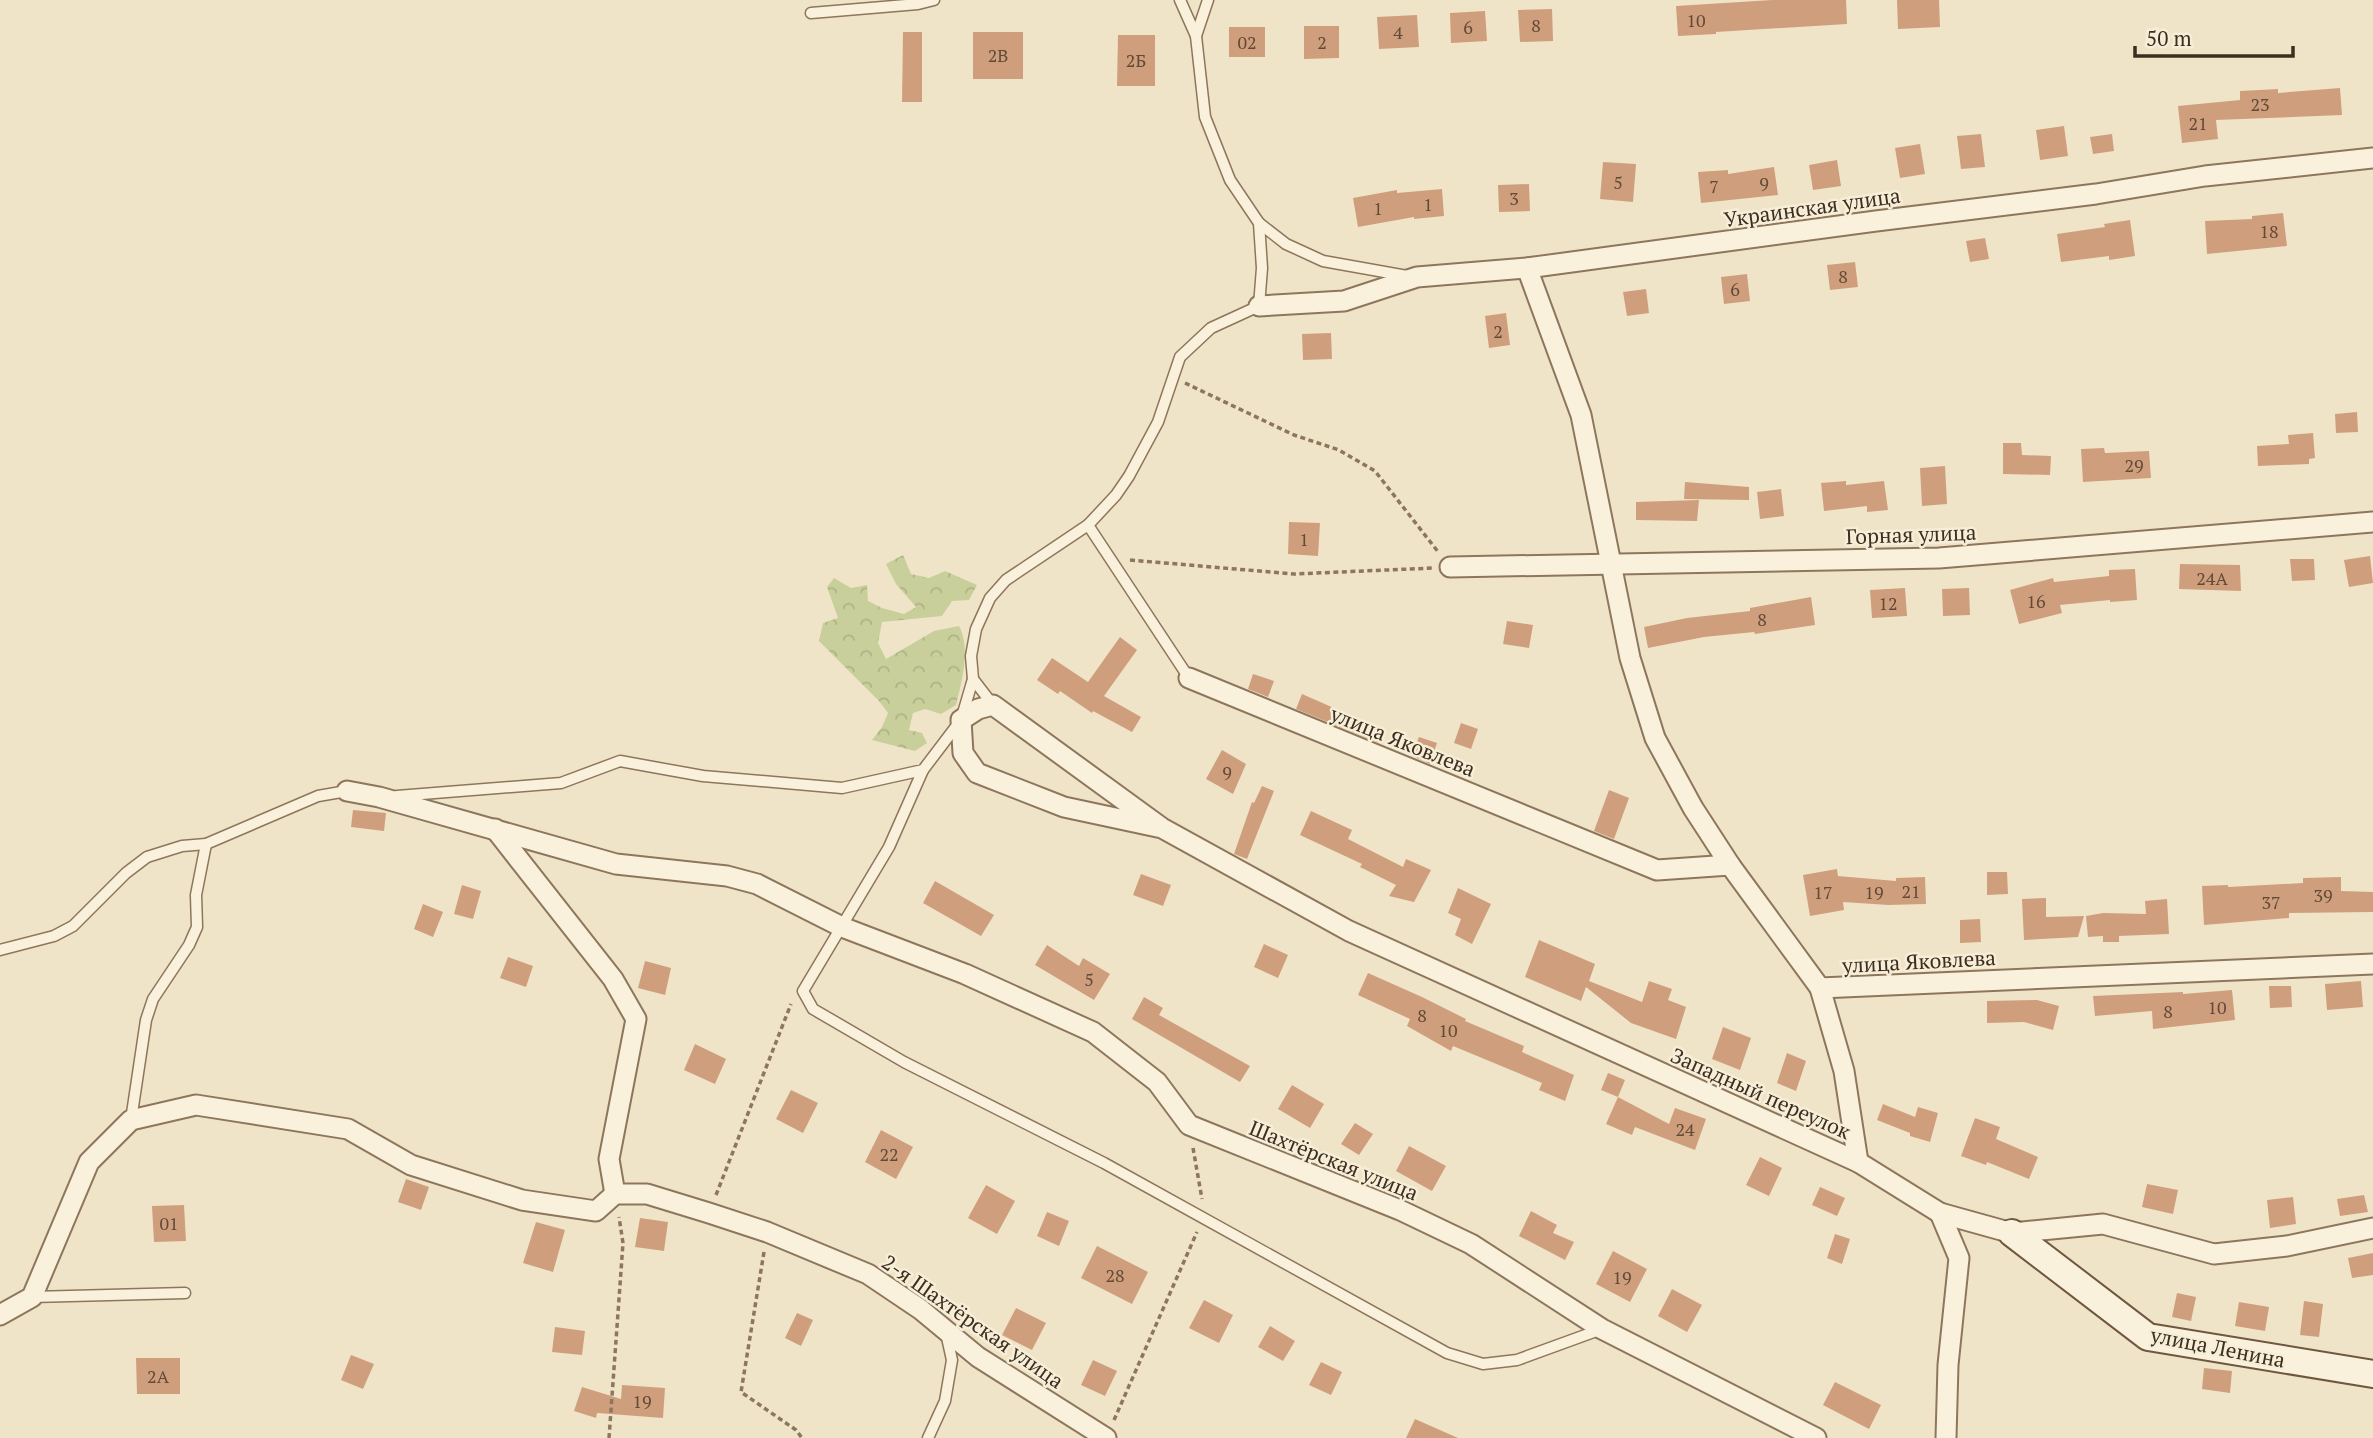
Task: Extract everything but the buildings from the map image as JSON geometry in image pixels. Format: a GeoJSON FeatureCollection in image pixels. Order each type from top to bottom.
{"type":"FeatureCollection","features":[{"type":"Feature","properties":{"kind":"street","name":"Украинская улица"},"geometry":{"type":"LineString","coordinates":[[1258,306],[1344,301],[1417,277],[1527,268],[1876,220],[2096,194],[2205,176],[2373,158]]}},
{"type":"Feature","properties":{"kind":"street"},"geometry":{"type":"LineString","coordinates":[[1527,268],[1581,415],[1630,658],[1655,738],[1692,808],[1730,865]]}},
{"type":"Feature","properties":{"kind":"street","name":"Горная улица"},"geometry":{"type":"LineString","coordinates":[[1450,567],[1939,558],[2373,522]]}},
{"type":"Feature","properties":{"kind":"street","name":"улица Яковлева"},"geometry":{"type":"LineString","coordinates":[[1189,678],[1657,870],[1730,865],[1820,988],[2373,964]]}},
{"type":"Feature","properties":{"kind":"street"},"geometry":{"type":"LineString","coordinates":[[961,720],[978,709],[993,705]]}},
{"type":"Feature","properties":{"kind":"street","name":"Западный переулок"},"geometry":{"type":"LineString","coordinates":[[993,705],[1162,828],[1349,931],[1858,1162],[1940,1213],[2012,1233],[2103,1224],[2214,1254],[2287,1246],[2373,1228]]}},
{"type":"Feature","properties":{"kind":"street","name":"Западный переулок"},"geometry":{"type":"LineString","coordinates":[[961,720],[963,753],[978,773],[1064,807],[1162,828]]}},
{"type":"Feature","properties":{"kind":"street"},"geometry":{"type":"LineString","coordinates":[[347,791],[379,797],[617,864],[727,876],[757,884],[842,927],[965,974],[1093,1032],[1157,1082],[1189,1125]]}},
{"type":"Feature","properties":{"kind":"street"},"geometry":{"type":"LineString","coordinates":[[0,1315],[32,1297],[89,1162],[131,1120],[196,1104],[348,1129],[411,1165],[522,1200],[596,1211],[615,1194],[609,1159],[636,1019],[613,979],[495,829]]}},
{"type":"Feature","properties":{"kind":"street"},"geometry":{"type":"LineString","coordinates":[[1820,988],[1844,1071],[1858,1162]]}},
{"type":"Feature","properties":{"kind":"street","name":"Шахтёрская улица"},"geometry":{"type":"LineString","coordinates":[[1189,1125],[1400,1210],[1471,1244],[1602,1329],[1816,1438]]}},
{"type":"Feature","properties":{"kind":"street","name":"2-я Шахтёрская улица"},"geometry":{"type":"LineString","coordinates":[[615,1194],[647,1194],[709,1213],[767,1232],[868,1274],[920,1308],[978,1357],[1109,1432]]}},
{"type":"Feature","properties":{"kind":"street"},"geometry":{"type":"LineString","coordinates":[[1940,1213],[1959,1258],[1948,1365],[1946,1438]]}},
{"type":"Feature","properties":{"kind":"street","name":"улица Ленина"},"geometry":{"type":"LineString","coordinates":[[2012,1233],[2148,1337],[2373,1374]]}},
{"type":"Feature","properties":{"kind":"lane"},"geometry":{"type":"LineString","coordinates":[[811,13],[918,4],[933,0]]}},
{"type":"Feature","properties":{"kind":"lane"},"geometry":{"type":"LineString","coordinates":[[1180,0],[1196,36],[1205,117],[1230,180],[1259,223],[1286,244],[1323,261],[1417,277]]}},
{"type":"Feature","properties":{"kind":"lane"},"geometry":{"type":"LineString","coordinates":[[1196,36],[1208,0]]}},
{"type":"Feature","properties":{"kind":"lane"},"geometry":{"type":"LineString","coordinates":[[1259,223],[1262,268],[1258,306],[1211,328],[1180,357],[1158,422],[1116,495],[1088,525],[1006,580],[990,598],[976,629],[971,656],[973,679],[961,720],[923,769],[889,847],[803,991],[813,1009],[904,1062],[1104,1163],[1447,1353],[1483,1364],[1517,1360],[1602,1329]]}},
{"type":"Feature","properties":{"kind":"lane"},"geometry":{"type":"LineString","coordinates":[[1088,525],[1189,678]]}},
{"type":"Feature","properties":{"kind":"lane"},"geometry":{"type":"LineString","coordinates":[[973,679],[993,705]]}},
{"type":"Feature","properties":{"kind":"lane"},"geometry":{"type":"LineString","coordinates":[[379,797],[561,783],[620,761],[703,776],[842,788],[923,769]]}},
{"type":"Feature","properties":{"kind":"lane"},"geometry":{"type":"LineString","coordinates":[[0,950],[54,936],[73,926],[126,873],[147,857],[182,846],[206,844],[318,796],[347,791]]}},
{"type":"Feature","properties":{"kind":"lane"},"geometry":{"type":"LineString","coordinates":[[131,1120],[146,1020],[153,999],[189,945],[197,927],[196,895],[206,844]]}},
{"type":"Feature","properties":{"kind":"lane"},"geometry":{"type":"LineString","coordinates":[[32,1297],[185,1293]]}},
{"type":"Feature","properties":{"kind":"lane"},"geometry":{"type":"LineString","coordinates":[[928,1438],[945,1401],[948,1387],[952,1360],[946,1332]]}},
{"type":"Feature","properties":{"kind":"path"},"geometry":{"type":"LineString","coordinates":[[1174,377],[1294,435],[1339,450],[1375,471],[1450,567]]}},
{"type":"Feature","properties":{"kind":"path"},"geometry":{"type":"LineString","coordinates":[[1111,558],[1294,574],[1450,567]]}},
{"type":"Feature","properties":{"kind":"path"},"geometry":{"type":"LineString","coordinates":[[709,1213],[792,1004],[803,991]]}},
{"type":"Feature","properties":{"kind":"path"},"geometry":{"type":"LineString","coordinates":[[1109,1432],[1197,1231],[1206,1219],[1189,1125]]}},
{"type":"Feature","properties":{"kind":"path"},"geometry":{"type":"LineString","coordinates":[[609,1438],[623,1243],[615,1194]]}},
{"type":"Feature","properties":{"kind":"path"},"geometry":{"type":"LineString","coordinates":[[767,1232],[741,1392],[796,1430],[802,1438]]}},
{"type":"Feature","properties":{"kind":"green space"},"geometry":{"type":"Polygon","coordinates":[[[903,555],[911,574],[929,578],[945,571],[977,585],[969,600],[952,601],[942,616],[882,622],[878,643],[886,659],[934,631],[959,626],[963,635],[964,665],[956,705],[941,714],[925,709],[913,713],[909,730],[922,733],[927,743],[915,751],[872,740],[888,713],[819,641],[823,623],[838,618],[827,587],[834,578],[851,588],[867,585],[868,601],[882,608],[904,614],[916,607],[896,584],[886,564],[903,555]]]}}]}
